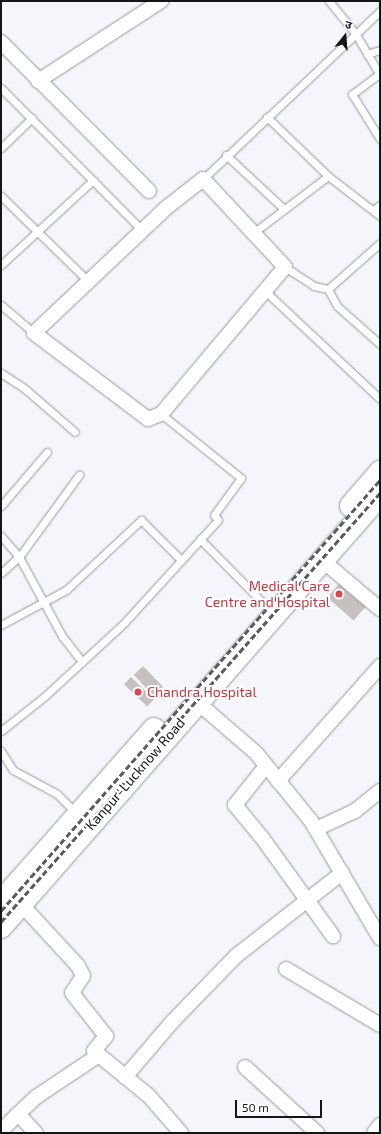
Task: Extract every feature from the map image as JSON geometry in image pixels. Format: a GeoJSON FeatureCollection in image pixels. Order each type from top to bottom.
{"type":"FeatureCollection","features":[{"type":"Feature","properties":{"kind":"main road","name":"Kanpur-Lucknow Road"},"geometry":{"type":"LineString","coordinates":[[1,928],[11,903],[84,820],[265,604],[380,472]]}},
{"type":"Feature","properties":{"kind":"main road","name":"Kanpur-Lucknow Road"},"geometry":{"type":"LineString","coordinates":[[84,820],[197,702],[380,495]]}},
{"type":"Feature","properties":{"kind":"street"},"geometry":{"type":"LineString","coordinates":[[38,81],[161,1]]}},
{"type":"Feature","properties":{"kind":"street"},"geometry":{"type":"LineString","coordinates":[[3,48],[149,190]]}},
{"type":"Feature","properties":{"kind":"street"},"geometry":{"type":"LineString","coordinates":[[203,179],[285,267],[264,290],[161,414],[148,418],[34,333],[142,230],[203,179]]}},
{"type":"Feature","properties":{"kind":"street"},"geometry":{"type":"LineString","coordinates":[[322,560],[380,609]]}},
{"type":"Feature","properties":{"kind":"street"},"geometry":{"type":"LineString","coordinates":[[278,781],[380,666]]}},
{"type":"Feature","properties":{"kind":"street"},"geometry":{"type":"LineString","coordinates":[[197,702],[256,753],[316,829],[380,938]]}},
{"type":"Feature","properties":{"kind":"street"},"geometry":{"type":"LineString","coordinates":[[266,766],[235,805],[263,839],[333,936]]}},
{"type":"Feature","properties":{"kind":"street"},"geometry":{"type":"LineString","coordinates":[[316,829],[355,811],[380,791]]}},
{"type":"Feature","properties":{"kind":"street"},"geometry":{"type":"LineString","coordinates":[[126,1077],[173,1020],[236,956],[342,873]]}},
{"type":"Feature","properties":{"kind":"street"},"geometry":{"type":"LineString","coordinates":[[11,903],[78,966],[83,976],[72,993],[106,1036],[94,1051],[149,1096],[181,1133]]}},
{"type":"Feature","properties":{"kind":"street"},"geometry":{"type":"LineString","coordinates":[[286,969],[380,1025]]}},
{"type":"Feature","properties":{"kind":"street"},"geometry":{"type":"LineString","coordinates":[[1,1131],[36,1097],[99,1055]]}},
{"type":"Feature","properties":{"kind":"street"},"geometry":{"type":"LineString","coordinates":[[245,1067],[318,1133]]}},
{"type":"Feature","properties":{"kind":"street"},"geometry":{"type":"LineString","coordinates":[[18,1114],[36,1133]]}},
{"type":"Feature","properties":{"kind":"street"},"geometry":{"type":"LineString","coordinates":[[374,1133],[380,1125]]}},
{"type":"Feature","properties":{"kind":"lane"},"geometry":{"type":"LineString","coordinates":[[329,1],[355,33],[380,74],[352,94],[380,139]]}},
{"type":"Feature","properties":{"kind":"lane"},"geometry":{"type":"LineString","coordinates":[[203,179],[226,155],[380,11]]}},
{"type":"Feature","properties":{"kind":"lane"},"geometry":{"type":"LineString","coordinates":[[367,54],[380,50]]}},
{"type":"Feature","properties":{"kind":"lane"},"geometry":{"type":"LineString","coordinates":[[1,88],[142,230]]}},
{"type":"Feature","properties":{"kind":"lane"},"geometry":{"type":"LineString","coordinates":[[267,117],[328,176],[380,216]]}},
{"type":"Feature","properties":{"kind":"lane"},"geometry":{"type":"LineString","coordinates":[[1,148],[32,118]]}},
{"type":"Feature","properties":{"kind":"lane"},"geometry":{"type":"LineString","coordinates":[[226,155],[284,209]]}},
{"type":"Feature","properties":{"kind":"lane"},"geometry":{"type":"LineString","coordinates":[[253,233],[328,176]]}},
{"type":"Feature","properties":{"kind":"lane"},"geometry":{"type":"LineString","coordinates":[[1,265],[36,230],[92,180]]}},
{"type":"Feature","properties":{"kind":"lane"},"geometry":{"type":"LineString","coordinates":[[1,196],[88,281]]}},
{"type":"Feature","properties":{"kind":"lane"},"geometry":{"type":"LineString","coordinates":[[373,210],[380,205]]}},
{"type":"Feature","properties":{"kind":"lane"},"geometry":{"type":"LineString","coordinates":[[328,289],[380,243]]}},
{"type":"Feature","properties":{"kind":"lane"},"geometry":{"type":"LineString","coordinates":[[285,267],[314,286],[328,289]]}},
{"type":"Feature","properties":{"kind":"lane"},"geometry":{"type":"LineString","coordinates":[[328,289],[337,306],[380,344]]}},
{"type":"Feature","properties":{"kind":"lane"},"geometry":{"type":"LineString","coordinates":[[264,290],[380,399]]}},
{"type":"Feature","properties":{"kind":"lane"},"geometry":{"type":"LineString","coordinates":[[1,306],[34,333]]}},
{"type":"Feature","properties":{"kind":"lane"},"geometry":{"type":"LineString","coordinates":[[1,373],[24,388],[75,432]]}},
{"type":"Feature","properties":{"kind":"lane"},"geometry":{"type":"LineString","coordinates":[[1,731],[82,662],[124,623],[218,520],[214,516],[240,478],[161,414]]}},
{"type":"Feature","properties":{"kind":"lane"},"geometry":{"type":"LineString","coordinates":[[1,506],[47,452]]}},
{"type":"Feature","properties":{"kind":"lane"},"geometry":{"type":"LineString","coordinates":[[1,573],[19,557],[79,475]]}},
{"type":"Feature","properties":{"kind":"lane"},"geometry":{"type":"LineString","coordinates":[[1,625],[66,590],[141,520],[181,560]]}},
{"type":"Feature","properties":{"kind":"lane"},"geometry":{"type":"LineString","coordinates":[[1,536],[19,557],[62,636],[82,662]]}},
{"type":"Feature","properties":{"kind":"lane"},"geometry":{"type":"LineString","coordinates":[[200,540],[265,604]]}},
{"type":"Feature","properties":{"kind":"lane"},"geometry":{"type":"LineString","coordinates":[[1,751],[13,770],[57,794],[84,820]]}},
{"type":"Feature","properties":{"kind":"building"},"geometry":{"type":"Polygon","coordinates":[[[339,584],[365,607],[354,621],[327,598],[339,584]]]}},
{"type":"Feature","properties":{"kind":"building"},"geometry":{"type":"Polygon","coordinates":[[[143,666],[163,687],[154,696],[134,675],[143,666]]]}},
{"type":"Feature","properties":{"kind":"building"},"geometry":{"type":"Polygon","coordinates":[[[131,677],[154,699],[147,706],[124,684],[131,677]]]}},
{"type":"Feature","properties":{"kind":"railway"},"geometry":{"type":"LineString","coordinates":[[1,911],[380,480]]}},
{"type":"Feature","properties":{"kind":"railway"},"geometry":{"type":"LineString","coordinates":[[1,922],[380,493]]}},
{"type":"Feature","properties":{"kind":"place","name":"Medical Care Centre and Hospital"},"geometry":{"type":"Point","coordinates":[339,594]}},
{"type":"Feature","properties":{"kind":"place","name":"Chandra Hospital"},"geometry":{"type":"Point","coordinates":[138,692]}}]}
